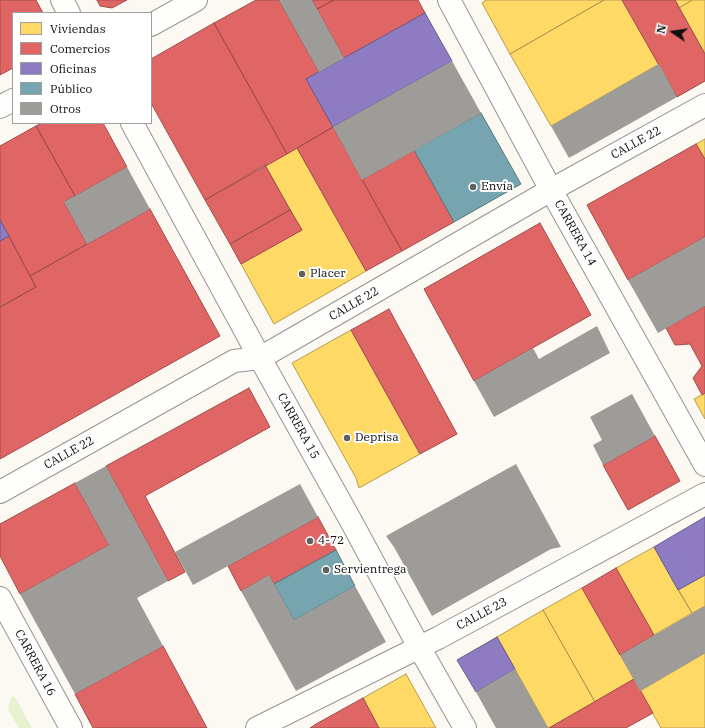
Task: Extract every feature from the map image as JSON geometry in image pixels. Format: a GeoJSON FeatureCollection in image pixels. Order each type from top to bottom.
{"type":"FeatureCollection","features":[{"type":"Feature","properties":{"kind":"street"},"geometry":{"type":"LineString","coordinates":[[62,0],[68,12]]}},
{"type":"Feature","properties":{"kind":"street"},"geometry":{"type":"LineString","coordinates":[[152,24],[196,0]]}},
{"type":"Feature","properties":{"kind":"street","name":"CARRERA 14"},"geometry":{"type":"LineString","coordinates":[[449,0],[551,190],[705,464]]}},
{"type":"Feature","properties":{"kind":"street"},"geometry":{"type":"LineString","coordinates":[[0,107],[12,101]]}},
{"type":"Feature","properties":{"kind":"street","name":"CALLE 22"},"geometry":{"type":"LineString","coordinates":[[0,492],[234,361],[260,358],[551,190],[705,105]]}},
{"type":"Feature","properties":{"kind":"street","name":"CARRERA 15"},"geometry":{"type":"LineString","coordinates":[[133,124],[260,358],[351,520],[419,647],[465,728]]}},
{"type":"Feature","properties":{"kind":"street","name":"CALLE 23"},"geometry":{"type":"LineString","coordinates":[[257,728],[445,634],[705,494]]}},
{"type":"Feature","properties":{"kind":"street","name":"CARRERA 16"},"geometry":{"type":"LineString","coordinates":[[0,598],[71,728]]}},
{"type":"Feature","properties":{"kind":"green space"},"geometry":{"type":"Polygon","coordinates":[[[11,696],[15,697],[32,728],[19,728],[8,710],[11,696]]]}},
{"type":"Feature","properties":{"kind":"building: Viviendas"},"geometry":{"type":"Polygon","coordinates":[[[486,0],[604,0],[510,54],[482,3],[486,0]]]}},
{"type":"Feature","properties":{"kind":"building: Viviendas"},"geometry":{"type":"Polygon","coordinates":[[[604,0],[622,0],[659,64],[551,126],[510,54],[604,0]]]}},
{"type":"Feature","properties":{"kind":"building: Viviendas"},"geometry":{"type":"Polygon","coordinates":[[[675,0],[692,0],[679,8],[675,0]]]}},
{"type":"Feature","properties":{"kind":"building: Viviendas"},"geometry":{"type":"Polygon","coordinates":[[[692,0],[705,0],[705,54],[679,8],[692,0]]]}},
{"type":"Feature","properties":{"kind":"building: Viviendas"},"geometry":{"type":"Polygon","coordinates":[[[705,139],[705,159],[696,144],[705,139]]]}},
{"type":"Feature","properties":{"kind":"building: Viviendas"},"geometry":{"type":"Polygon","coordinates":[[[297,148],[366,271],[274,324],[241,264],[302,230],[265,165],[297,148]]]}},
{"type":"Feature","properties":{"kind":"building: Viviendas"},"geometry":{"type":"Polygon","coordinates":[[[351,330],[420,454],[359,488],[356,478],[292,363],[351,330]]]}},
{"type":"Feature","properties":{"kind":"building: Viviendas"},"geometry":{"type":"Polygon","coordinates":[[[705,393],[705,419],[694,399],[705,393]]]}},
{"type":"Feature","properties":{"kind":"building: Viviendas"},"geometry":{"type":"Polygon","coordinates":[[[654,547],[692,613],[654,635],[616,568],[654,547]]]}},
{"type":"Feature","properties":{"kind":"building: Viviendas"},"geometry":{"type":"Polygon","coordinates":[[[705,575],[705,606],[692,613],[678,590],[705,575]]]}},
{"type":"Feature","properties":{"kind":"building: Viviendas"},"geometry":{"type":"Polygon","coordinates":[[[582,588],[634,679],[595,702],[543,610],[582,588]]]}},
{"type":"Feature","properties":{"kind":"building: Viviendas"},"geometry":{"type":"Polygon","coordinates":[[[543,610],[595,702],[549,728],[497,637],[543,610]]]}},
{"type":"Feature","properties":{"kind":"building: Viviendas"},"geometry":{"type":"Polygon","coordinates":[[[705,653],[705,728],[661,728],[640,691],[705,653]]]}},
{"type":"Feature","properties":{"kind":"building: Viviendas"},"geometry":{"type":"Polygon","coordinates":[[[406,674],[436,728],[379,728],[363,698],[406,674]]]}},
{"type":"Feature","properties":{"kind":"building: Comercios"},"geometry":{"type":"Polygon","coordinates":[[[0,0],[36,0],[42,12],[12,12],[12,69],[0,75],[0,0]]]}},
{"type":"Feature","properties":{"kind":"building: Comercios"},"geometry":{"type":"Polygon","coordinates":[[[97,0],[127,0],[112,8],[100,6],[97,0]]]}},
{"type":"Feature","properties":{"kind":"building: Comercios"},"geometry":{"type":"Polygon","coordinates":[[[256,0],[279,0],[319,72],[306,79],[333,127],[287,154],[214,23],[256,0]]]}},
{"type":"Feature","properties":{"kind":"building: Comercios"},"geometry":{"type":"Polygon","coordinates":[[[312,0],[334,0],[317,9],[312,0]]]}},
{"type":"Feature","properties":{"kind":"building: Comercios"},"geometry":{"type":"Polygon","coordinates":[[[334,0],[418,0],[425,13],[344,58],[317,9],[334,0]]]}},
{"type":"Feature","properties":{"kind":"building: Comercios"},"geometry":{"type":"Polygon","coordinates":[[[622,0],[675,0],[705,54],[705,81],[677,97],[622,0]]]}},
{"type":"Feature","properties":{"kind":"building: Comercios"},"geometry":{"type":"Polygon","coordinates":[[[214,23],[287,154],[205,200],[152,105],[152,58],[214,23]]]}},
{"type":"Feature","properties":{"kind":"building: Comercios"},"geometry":{"type":"Polygon","coordinates":[[[40,124],[104,124],[127,167],[75,196],[36,126],[40,124]]]}},
{"type":"Feature","properties":{"kind":"building: Comercios"},"geometry":{"type":"Polygon","coordinates":[[[36,126],[75,196],[64,202],[87,244],[30,276],[0,220],[0,146],[36,126]]]}},
{"type":"Feature","properties":{"kind":"building: Comercios"},"geometry":{"type":"Polygon","coordinates":[[[333,127],[402,251],[366,271],[297,148],[333,127]]]}},
{"type":"Feature","properties":{"kind":"building: Comercios"},"geometry":{"type":"Polygon","coordinates":[[[696,144],[705,159],[705,237],[628,280],[587,205],[696,144]]]}},
{"type":"Feature","properties":{"kind":"building: Comercios"},"geometry":{"type":"Polygon","coordinates":[[[414,150],[454,222],[402,251],[362,180],[414,150]]]}},
{"type":"Feature","properties":{"kind":"building: Comercios"},"geometry":{"type":"Polygon","coordinates":[[[265,165],[290,210],[230,244],[205,200],[265,165]]]}},
{"type":"Feature","properties":{"kind":"building: Comercios"},"geometry":{"type":"Polygon","coordinates":[[[150,209],[220,336],[0,459],[0,307],[36,287],[30,276],[150,209]]]}},
{"type":"Feature","properties":{"kind":"building: Comercios"},"geometry":{"type":"Polygon","coordinates":[[[290,210],[302,230],[241,264],[230,244],[290,210]]]}},
{"type":"Feature","properties":{"kind":"building: Comercios"},"geometry":{"type":"Polygon","coordinates":[[[540,223],[591,315],[474,381],[424,289],[540,223]]]}},
{"type":"Feature","properties":{"kind":"building: Comercios"},"geometry":{"type":"Polygon","coordinates":[[[9,236],[36,287],[0,307],[0,241],[9,236]]]}},
{"type":"Feature","properties":{"kind":"building: Comercios"},"geometry":{"type":"Polygon","coordinates":[[[705,306],[705,393],[702,395],[693,378],[702,366],[690,344],[675,345],[666,328],[705,306]]]}},
{"type":"Feature","properties":{"kind":"building: Comercios"},"geometry":{"type":"Polygon","coordinates":[[[389,309],[457,434],[420,454],[351,330],[389,309]]]}},
{"type":"Feature","properties":{"kind":"building: Comercios"},"geometry":{"type":"Polygon","coordinates":[[[249,388],[270,427],[145,496],[185,572],[168,581],[106,466],[249,388]]]}},
{"type":"Feature","properties":{"kind":"building: Comercios"},"geometry":{"type":"Polygon","coordinates":[[[655,436],[680,481],[628,510],[603,465],[655,436]]]}},
{"type":"Feature","properties":{"kind":"building: Comercios"},"geometry":{"type":"Polygon","coordinates":[[[75,483],[109,545],[20,594],[0,556],[0,524],[75,483]]]}},
{"type":"Feature","properties":{"kind":"building: Comercios"},"geometry":{"type":"Polygon","coordinates":[[[318,517],[336,550],[274,584],[269,575],[241,591],[228,566],[318,517]]]}},
{"type":"Feature","properties":{"kind":"building: Comercios"},"geometry":{"type":"Polygon","coordinates":[[[616,568],[654,635],[620,655],[582,588],[616,568]]]}},
{"type":"Feature","properties":{"kind":"building: Comercios"},"geometry":{"type":"Polygon","coordinates":[[[163,646],[207,728],[93,728],[75,694],[163,646]]]}},
{"type":"Feature","properties":{"kind":"building: Comercios"},"geometry":{"type":"Polygon","coordinates":[[[634,679],[653,713],[626,728],[549,728],[634,679]]]}},
{"type":"Feature","properties":{"kind":"building: Comercios"},"geometry":{"type":"Polygon","coordinates":[[[363,698],[379,728],[310,728],[316,724],[363,698]]]}},
{"type":"Feature","properties":{"kind":"building: Oficinas"},"geometry":{"type":"Polygon","coordinates":[[[425,13],[452,61],[333,127],[306,79],[425,13]]]}},
{"type":"Feature","properties":{"kind":"building: Oficinas"},"geometry":{"type":"Polygon","coordinates":[[[0,220],[9,236],[0,241],[0,220]]]}},
{"type":"Feature","properties":{"kind":"building: Oficinas"},"geometry":{"type":"Polygon","coordinates":[[[705,517],[705,575],[678,590],[654,547],[705,517]]]}},
{"type":"Feature","properties":{"kind":"building: Oficinas"},"geometry":{"type":"Polygon","coordinates":[[[497,637],[515,669],[476,692],[457,660],[497,637]]]}},
{"type":"Feature","properties":{"kind":"building: Público"},"geometry":{"type":"Polygon","coordinates":[[[481,113],[521,184],[454,222],[414,150],[481,113]]]}},
{"type":"Feature","properties":{"kind":"building: Público"},"geometry":{"type":"Polygon","coordinates":[[[336,550],[355,586],[294,620],[274,584],[336,550]]]}},
{"type":"Feature","properties":{"kind":"building: Otros"},"geometry":{"type":"Polygon","coordinates":[[[279,0],[312,0],[344,58],[319,72],[279,0]]]}},
{"type":"Feature","properties":{"kind":"building: Otros"},"geometry":{"type":"Polygon","coordinates":[[[452,61],[481,113],[362,180],[333,127],[452,61]]]}},
{"type":"Feature","properties":{"kind":"building: Otros"},"geometry":{"type":"Polygon","coordinates":[[[659,64],[677,97],[569,158],[551,126],[659,64]]]}},
{"type":"Feature","properties":{"kind":"building: Otros"},"geometry":{"type":"Polygon","coordinates":[[[127,167],[150,209],[87,244],[64,202],[127,167]]]}},
{"type":"Feature","properties":{"kind":"building: Otros"},"geometry":{"type":"Polygon","coordinates":[[[705,237],[705,306],[658,333],[628,280],[705,237]]]}},
{"type":"Feature","properties":{"kind":"building: Otros"},"geometry":{"type":"Polygon","coordinates":[[[597,326],[610,353],[494,417],[474,381],[533,348],[539,359],[597,326]]]}},
{"type":"Feature","properties":{"kind":"building: Otros"},"geometry":{"type":"Polygon","coordinates":[[[632,394],[655,436],[603,465],[593,445],[602,440],[590,417],[632,394]]]}},
{"type":"Feature","properties":{"kind":"building: Otros"},"geometry":{"type":"Polygon","coordinates":[[[516,464],[561,547],[551,549],[432,616],[394,547],[386,536],[516,464]]]}},
{"type":"Feature","properties":{"kind":"building: Otros"},"geometry":{"type":"Polygon","coordinates":[[[106,466],[168,581],[137,598],[163,646],[75,694],[20,594],[109,545],[75,483],[106,466]]]}},
{"type":"Feature","properties":{"kind":"building: Otros"},"geometry":{"type":"Polygon","coordinates":[[[300,484],[318,517],[193,585],[175,552],[300,484]]]}},
{"type":"Feature","properties":{"kind":"building: Otros"},"geometry":{"type":"Polygon","coordinates":[[[269,575],[294,620],[355,586],[386,642],[296,691],[241,591],[269,575]]]}},
{"type":"Feature","properties":{"kind":"building: Otros"},"geometry":{"type":"Polygon","coordinates":[[[705,606],[705,653],[640,691],[620,655],[705,606]]]}},
{"type":"Feature","properties":{"kind":"building: Otros"},"geometry":{"type":"Polygon","coordinates":[[[515,669],[548,728],[496,728],[476,692],[515,669]]]}},
{"type":"Feature","properties":{"kind":"place","name":"Envía"},"geometry":{"type":"Point","coordinates":[473,187]}},
{"type":"Feature","properties":{"kind":"place","name":"Placer"},"geometry":{"type":"Point","coordinates":[302,274]}},
{"type":"Feature","properties":{"kind":"place","name":"Deprisa"},"geometry":{"type":"Point","coordinates":[347,438]}},
{"type":"Feature","properties":{"kind":"place","name":"4-72"},"geometry":{"type":"Point","coordinates":[310,541]}},
{"type":"Feature","properties":{"kind":"place","name":"Servientrega"},"geometry":{"type":"Point","coordinates":[326,570]}}]}
